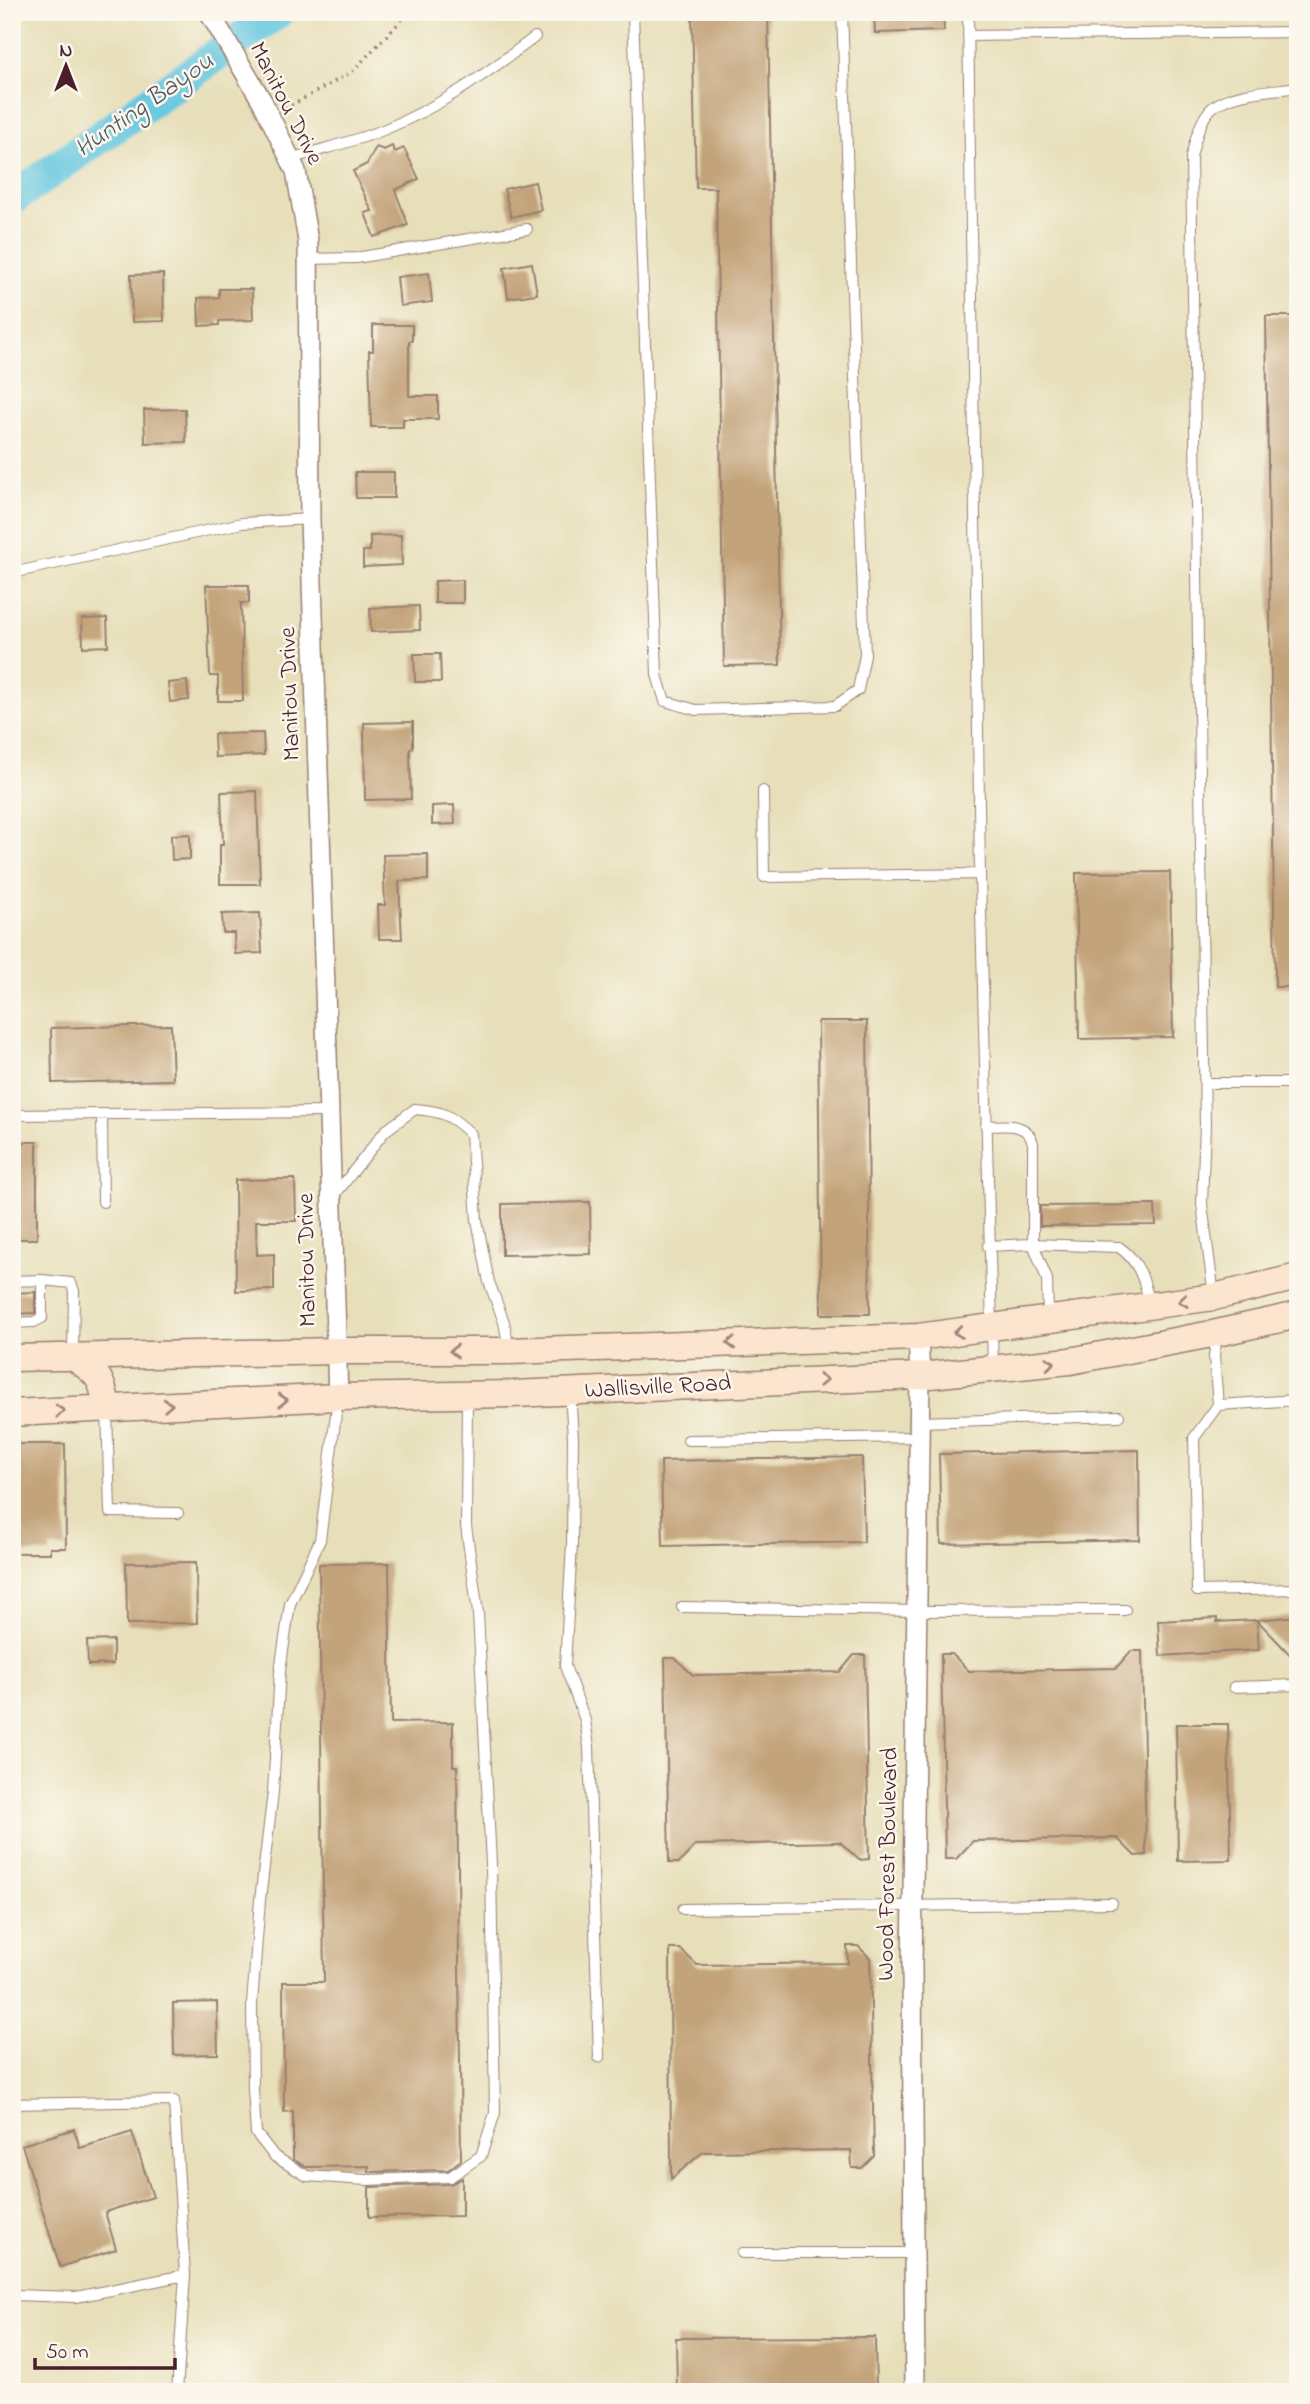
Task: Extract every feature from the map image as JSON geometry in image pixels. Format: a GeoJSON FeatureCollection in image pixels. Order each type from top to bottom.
{"type":"FeatureCollection","features":[{"type":"Feature","properties":{"kind":"main road","name":"Wallisville Road"},"geometry":{"type":"LineString","coordinates":[[12,1358],[335,1351],[509,1351],[918,1337],[1214,1297],[1298,1277]]}},
{"type":"Feature","properties":{"kind":"main road"},"geometry":{"type":"LineString","coordinates":[[1214,1297],[1217,1333]]}},
{"type":"Feature","properties":{"kind":"main road","name":"Wallisville Road"},"geometry":{"type":"LineString","coordinates":[[12,1413],[338,1397],[570,1392],[920,1376],[1070,1361],[1298,1315]]}},
{"type":"Feature","properties":{"kind":"main road"},"geometry":{"type":"LineString","coordinates":[[509,1351],[513,1394]]}},
{"type":"Feature","properties":{"kind":"main road"},"geometry":{"type":"LineString","coordinates":[[73,1357],[90,1368],[104,1386],[107,1408]]}},
{"type":"Feature","properties":{"kind":"street","name":"Manitou Drive"},"geometry":{"type":"LineString","coordinates":[[210,15],[266,109],[296,171],[308,242],[310,519],[338,1397]]}},
{"type":"Feature","properties":{"kind":"street","name":"Wood Forest Boulevard"},"geometry":{"type":"LineString","coordinates":[[915,2392],[912,1906],[920,1376],[918,1337]]}},
{"type":"Feature","properties":{"kind":"lane"},"geometry":{"type":"LineString","coordinates":[[634,12],[657,675],[665,701],[696,710],[835,706],[858,690],[865,654],[842,12]]}},
{"type":"Feature","properties":{"kind":"lane"},"geometry":{"type":"LineString","coordinates":[[968,12],[980,874],[993,1368]]}},
{"type":"Feature","properties":{"kind":"lane"},"geometry":{"type":"LineString","coordinates":[[968,36],[1298,33]]}},
{"type":"Feature","properties":{"kind":"lane"},"geometry":{"type":"LineString","coordinates":[[290,159],[383,130],[424,111],[473,83],[535,37]]}},
{"type":"Feature","properties":{"kind":"lane"},"geometry":{"type":"LineString","coordinates":[[1214,1297],[1202,1204],[1205,1083],[1192,157],[1198,132],[1212,108],[1232,97],[1298,87]]}},
{"type":"Feature","properties":{"kind":"lane"},"geometry":{"type":"LineString","coordinates":[[308,259],[356,258],[527,229]]}},
{"type":"Feature","properties":{"kind":"lane"},"geometry":{"type":"LineString","coordinates":[[12,573],[242,523],[310,519]]}},
{"type":"Feature","properties":{"kind":"lane"},"geometry":{"type":"LineString","coordinates":[[763,791],[764,877],[980,874]]}},
{"type":"Feature","properties":{"kind":"lane"},"geometry":{"type":"LineString","coordinates":[[1205,1083],[1298,1083]]}},
{"type":"Feature","properties":{"kind":"lane"},"geometry":{"type":"LineString","coordinates":[[331,1199],[386,1131],[415,1108],[441,1111],[456,1120],[471,1134],[477,1220],[489,1282],[503,1322],[509,1351]]}},
{"type":"Feature","properties":{"kind":"lane"},"geometry":{"type":"LineString","coordinates":[[12,1115],[329,1112]]}},
{"type":"Feature","properties":{"kind":"lane"},"geometry":{"type":"LineString","coordinates":[[102,1115],[103,1202]]}},
{"type":"Feature","properties":{"kind":"lane"},"geometry":{"type":"LineString","coordinates":[[986,1126],[1021,1126],[1031,1133],[1034,1143],[1034,1244],[1047,1279],[1048,1320]]}},
{"type":"Feature","properties":{"kind":"lane"},"geometry":{"type":"LineString","coordinates":[[988,1246],[1034,1244],[1119,1247],[1130,1255],[1142,1271],[1150,1306]]}},
{"type":"Feature","properties":{"kind":"lane"},"geometry":{"type":"LineString","coordinates":[[12,1323],[34,1322],[43,1318],[43,1280]]}},
{"type":"Feature","properties":{"kind":"lane"},"geometry":{"type":"LineString","coordinates":[[12,1281],[71,1283],[74,1287],[73,1357]]}},
{"type":"Feature","properties":{"kind":"lane"},"geometry":{"type":"LineString","coordinates":[[1217,1333],[1214,1356],[1218,1405],[1194,1438],[1197,1591],[1298,1589]]}},
{"type":"Feature","properties":{"kind":"lane"},"geometry":{"type":"LineString","coordinates":[[570,1392],[573,1438],[572,1545],[565,1666],[577,1693],[589,1747],[599,2057]]}},
{"type":"Feature","properties":{"kind":"lane"},"geometry":{"type":"LineString","coordinates":[[338,1397],[320,1540],[290,1604],[280,1671],[273,1792],[260,1900],[252,2004],[253,2089],[256,2133],[274,2157],[307,2176],[366,2180],[450,2177],[481,2157],[495,2113],[491,1864],[478,1613],[466,1526],[467,1395]]}},
{"type":"Feature","properties":{"kind":"lane"},"geometry":{"type":"LineString","coordinates":[[1218,1405],[1298,1400]]}},
{"type":"Feature","properties":{"kind":"lane"},"geometry":{"type":"LineString","coordinates":[[107,1408],[110,1512],[178,1513]]}},
{"type":"Feature","properties":{"kind":"lane"},"geometry":{"type":"LineString","coordinates":[[688,1440],[1119,1416]]}},
{"type":"Feature","properties":{"kind":"lane"},"geometry":{"type":"LineString","coordinates":[[682,1607],[917,1611],[1125,1610]]}},
{"type":"Feature","properties":{"kind":"lane"},"geometry":{"type":"LineString","coordinates":[[1234,1687],[1298,1685]]}},
{"type":"Feature","properties":{"kind":"lane"},"geometry":{"type":"LineString","coordinates":[[683,1909],[1112,1902]]}},
{"type":"Feature","properties":{"kind":"lane"},"geometry":{"type":"LineString","coordinates":[[12,2104],[174,2101],[185,2275],[177,2392]]}},
{"type":"Feature","properties":{"kind":"lane"},"geometry":{"type":"LineString","coordinates":[[742,2253],[914,2253]]}},
{"type":"Feature","properties":{"kind":"lane"},"geometry":{"type":"LineString","coordinates":[[12,2295],[76,2297],[185,2275]]}},
{"type":"Feature","properties":{"kind":"path"},"geometry":{"type":"LineString","coordinates":[[266,109],[353,71],[409,12]]}},
{"type":"Feature","properties":{"kind":"building"},"geometry":{"type":"Polygon","coordinates":[[[692,12],[768,12],[780,665],[724,666],[716,188],[696,188],[692,12]]]}},
{"type":"Feature","properties":{"kind":"building"},"geometry":{"type":"Polygon","coordinates":[[[874,12],[943,12],[944,31],[875,33],[874,12]]]}},
{"type":"Feature","properties":{"kind":"building"},"geometry":{"type":"Polygon","coordinates":[[[392,146],[395,152],[404,148],[419,179],[395,190],[408,225],[374,237],[365,213],[372,211],[353,171],[367,164],[376,147],[384,150],[392,146]]]}},
{"type":"Feature","properties":{"kind":"building"},"geometry":{"type":"Polygon","coordinates":[[[535,182],[541,210],[511,217],[504,189],[535,182]]]}},
{"type":"Feature","properties":{"kind":"building"},"geometry":{"type":"Polygon","coordinates":[[[532,263],[537,294],[508,298],[504,268],[532,263]]]}},
{"type":"Feature","properties":{"kind":"building"},"geometry":{"type":"Polygon","coordinates":[[[429,273],[432,302],[400,306],[397,277],[429,273]]]}},
{"type":"Feature","properties":{"kind":"building"},"geometry":{"type":"Polygon","coordinates":[[[163,274],[164,321],[132,322],[131,275],[163,274]]]}},
{"type":"Feature","properties":{"kind":"building"},"geometry":{"type":"Polygon","coordinates":[[[219,289],[252,289],[253,320],[219,321],[219,325],[199,326],[198,298],[219,297],[219,289]]]}},
{"type":"Feature","properties":{"kind":"building"},"geometry":{"type":"Polygon","coordinates":[[[1266,316],[1298,316],[1298,987],[1275,987],[1266,316]]]}},
{"type":"Feature","properties":{"kind":"building"},"geometry":{"type":"Polygon","coordinates":[[[373,325],[412,325],[412,341],[409,341],[409,396],[438,396],[438,419],[403,419],[403,427],[371,427],[369,351],[373,351],[373,325]]]}},
{"type":"Feature","properties":{"kind":"building"},"geometry":{"type":"Polygon","coordinates":[[[185,409],[186,442],[145,443],[144,410],[185,409]]]}},
{"type":"Feature","properties":{"kind":"building"},"geometry":{"type":"Polygon","coordinates":[[[355,472],[394,472],[394,498],[356,498],[355,472]]]}},
{"type":"Feature","properties":{"kind":"building"},"geometry":{"type":"Polygon","coordinates":[[[401,535],[402,565],[363,567],[363,551],[370,551],[370,536],[401,535]]]}},
{"type":"Feature","properties":{"kind":"building"},"geometry":{"type":"Polygon","coordinates":[[[463,580],[463,603],[435,603],[435,581],[463,580]]]}},
{"type":"Feature","properties":{"kind":"building"},"geometry":{"type":"Polygon","coordinates":[[[206,585],[249,585],[249,603],[241,603],[243,701],[218,701],[218,676],[210,676],[206,585]]]}},
{"type":"Feature","properties":{"kind":"building"},"geometry":{"type":"Polygon","coordinates":[[[419,606],[420,630],[371,632],[370,608],[419,606]]]}},
{"type":"Feature","properties":{"kind":"building"},"geometry":{"type":"Polygon","coordinates":[[[107,618],[108,646],[83,647],[82,619],[107,618]]]}},
{"type":"Feature","properties":{"kind":"building"},"geometry":{"type":"Polygon","coordinates":[[[414,654],[440,654],[441,682],[415,682],[414,654]]]}},
{"type":"Feature","properties":{"kind":"building"},"geometry":{"type":"Polygon","coordinates":[[[187,681],[189,700],[170,702],[168,683],[187,681]]]}},
{"type":"Feature","properties":{"kind":"building"},"geometry":{"type":"Polygon","coordinates":[[[413,722],[413,748],[410,748],[411,799],[365,800],[364,723],[413,722]]]}},
{"type":"Feature","properties":{"kind":"building"},"geometry":{"type":"Polygon","coordinates":[[[263,733],[264,755],[215,757],[214,734],[263,733]]]}},
{"type":"Feature","properties":{"kind":"building"},"geometry":{"type":"Polygon","coordinates":[[[257,791],[260,884],[220,884],[220,845],[223,845],[221,792],[257,791]]]}},
{"type":"Feature","properties":{"kind":"building"},"geometry":{"type":"Polygon","coordinates":[[[454,805],[455,824],[432,825],[432,806],[454,805]]]}},
{"type":"Feature","properties":{"kind":"building"},"geometry":{"type":"Polygon","coordinates":[[[190,834],[190,859],[172,860],[171,835],[190,834]]]}},
{"type":"Feature","properties":{"kind":"building"},"geometry":{"type":"Polygon","coordinates":[[[428,854],[428,880],[399,881],[402,939],[379,939],[378,905],[385,905],[383,855],[428,854]]]}},
{"type":"Feature","properties":{"kind":"building"},"geometry":{"type":"Polygon","coordinates":[[[1170,872],[1173,1037],[1079,1039],[1076,873],[1170,872]]]}},
{"type":"Feature","properties":{"kind":"building"},"geometry":{"type":"Polygon","coordinates":[[[260,913],[262,953],[235,954],[234,933],[223,933],[222,914],[260,913]]]}},
{"type":"Feature","properties":{"kind":"building"},"geometry":{"type":"Polygon","coordinates":[[[818,1021],[867,1021],[870,1314],[821,1314],[818,1021]]]}},
{"type":"Feature","properties":{"kind":"building"},"geometry":{"type":"Polygon","coordinates":[[[171,1025],[173,1080],[52,1083],[51,1028],[171,1025]]]}},
{"type":"Feature","properties":{"kind":"building"},"geometry":{"type":"Polygon","coordinates":[[[12,1142],[37,1142],[37,1239],[12,1239],[12,1142]]]}},
{"type":"Feature","properties":{"kind":"building"},"geometry":{"type":"Polygon","coordinates":[[[295,1179],[296,1221],[256,1221],[257,1255],[274,1254],[274,1290],[236,1291],[235,1180],[295,1179]]]}},
{"type":"Feature","properties":{"kind":"building"},"geometry":{"type":"Polygon","coordinates":[[[590,1202],[591,1254],[502,1255],[502,1204],[590,1202]]]}},
{"type":"Feature","properties":{"kind":"building"},"geometry":{"type":"Polygon","coordinates":[[[1155,1205],[1156,1225],[1040,1226],[1040,1206],[1155,1205]]]}},
{"type":"Feature","properties":{"kind":"building"},"geometry":{"type":"Polygon","coordinates":[[[35,1292],[35,1313],[12,1314],[12,1293],[35,1292]]]}},
{"type":"Feature","properties":{"kind":"building"},"geometry":{"type":"Polygon","coordinates":[[[12,1444],[65,1444],[66,1548],[50,1548],[50,1553],[12,1553],[12,1444]]]}},
{"type":"Feature","properties":{"kind":"building"},"geometry":{"type":"Polygon","coordinates":[[[1139,1450],[1140,1540],[941,1544],[939,1454],[1139,1450]]]}},
{"type":"Feature","properties":{"kind":"building"},"geometry":{"type":"Polygon","coordinates":[[[862,1457],[864,1542],[663,1546],[661,1461],[862,1457]]]}},
{"type":"Feature","properties":{"kind":"building"},"geometry":{"type":"Polygon","coordinates":[[[196,1562],[197,1623],[127,1624],[126,1563],[196,1562]]]}},
{"type":"Feature","properties":{"kind":"building"},"geometry":{"type":"Polygon","coordinates":[[[389,1563],[391,1723],[453,1722],[453,1766],[457,1766],[461,2160],[448,2170],[369,2172],[369,2166],[306,2167],[293,2159],[293,2111],[284,2112],[283,1982],[324,1982],[319,1564],[389,1563]]]}},
{"type":"Feature","properties":{"kind":"building"},"geometry":{"type":"Polygon","coordinates":[[[1298,1616],[1298,1663],[1257,1620],[1298,1616]]]}},
{"type":"Feature","properties":{"kind":"building"},"geometry":{"type":"Polygon","coordinates":[[[1217,1618],[1217,1622],[1257,1620],[1259,1650],[1160,1656],[1158,1621],[1217,1618]]]}},
{"type":"Feature","properties":{"kind":"building"},"geometry":{"type":"Polygon","coordinates":[[[113,1640],[113,1664],[88,1665],[87,1641],[113,1640]]]}},
{"type":"Feature","properties":{"kind":"building"},"geometry":{"type":"Polygon","coordinates":[[[1131,1651],[1142,1651],[1146,1855],[1135,1856],[1117,1838],[973,1841],[956,1859],[945,1859],[941,1654],[952,1654],[969,1671],[1116,1668],[1131,1651]]]}},
{"type":"Feature","properties":{"kind":"building"},"geometry":{"type":"Polygon","coordinates":[[[854,1655],[865,1655],[869,1859],[859,1860],[840,1842],[696,1845],[679,1863],[669,1863],[665,1658],[675,1658],[693,1675],[840,1672],[854,1655]]]}},
{"type":"Feature","properties":{"kind":"building"},"geometry":{"type":"Polygon","coordinates":[[[1176,1724],[1228,1724],[1231,1860],[1178,1861],[1176,1724]]]}},
{"type":"Feature","properties":{"kind":"building"},"geometry":{"type":"Polygon","coordinates":[[[847,1946],[858,1946],[870,1958],[874,2156],[862,2168],[852,2168],[851,2150],[703,2152],[671,2179],[670,1949],[680,1949],[697,1965],[848,1963],[847,1946]]]}},
{"type":"Feature","properties":{"kind":"building"},"geometry":{"type":"Polygon","coordinates":[[[217,2002],[218,2054],[174,2055],[173,2003],[217,2002]]]}},
{"type":"Feature","properties":{"kind":"building"},"geometry":{"type":"Polygon","coordinates":[[[74,2129],[80,2148],[132,2132],[153,2197],[105,2212],[116,2249],[60,2267],[22,2145],[74,2129]]]}},
{"type":"Feature","properties":{"kind":"building"},"geometry":{"type":"Polygon","coordinates":[[[462,2178],[462,2216],[369,2217],[369,2187],[450,2184],[462,2178]]]}},
{"type":"Feature","properties":{"kind":"building"},"geometry":{"type":"Polygon","coordinates":[[[875,2337],[876,2392],[677,2392],[676,2338],[875,2337]]]}},
{"type":"Feature","properties":{"kind":"waterway","name":"Hunting Bayou"},"geometry":{"type":"LineString","coordinates":[[12,199],[278,12]]}}]}
